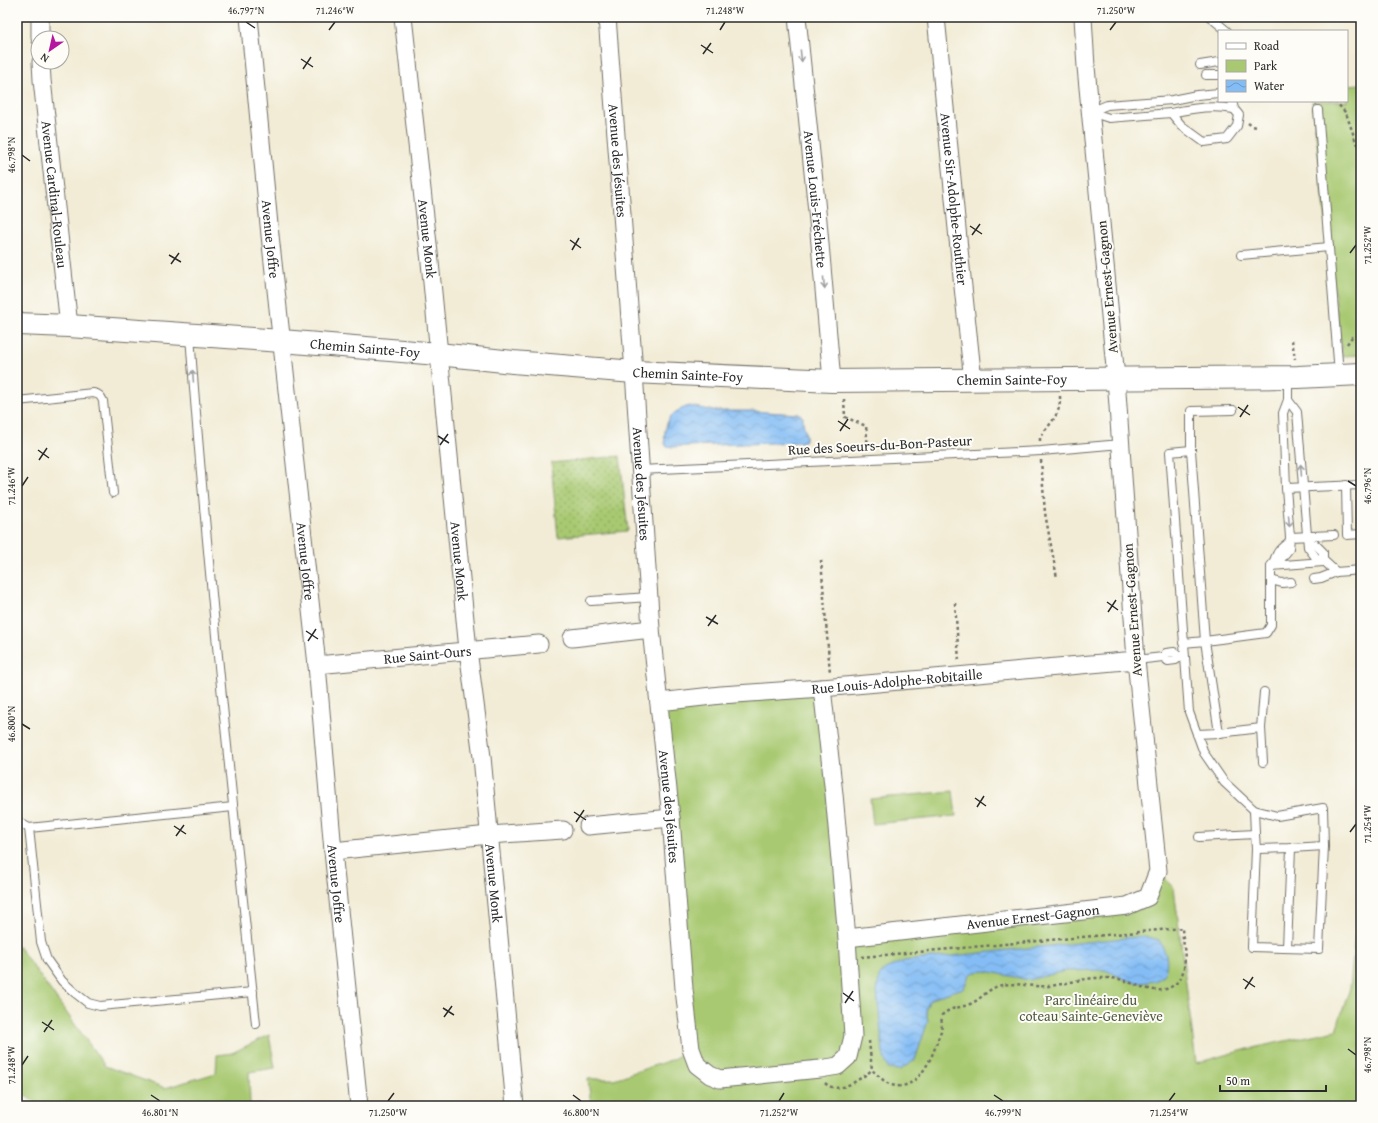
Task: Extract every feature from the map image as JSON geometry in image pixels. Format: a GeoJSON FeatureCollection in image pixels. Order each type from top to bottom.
{"type":"FeatureCollection","features":[{"type":"Feature","properties":{"kind":"main road","name":"Chemin Sainte-Foy"},"geometry":{"type":"LineString","coordinates":[[17,324],[69,326],[282,341],[838,389],[973,380],[1060,380],[1116,378],[1291,368],[1339,374],[1361,374]]}},
{"type":"Feature","properties":{"kind":"street"},"geometry":{"type":"LineString","coordinates":[[40,17],[40,30]]}},
{"type":"Feature","properties":{"kind":"street","name":"Avenue Joffre"},"geometry":{"type":"LineString","coordinates":[[249,17],[317,665],[333,851],[359,1106]]}},
{"type":"Feature","properties":{"kind":"street","name":"Avenue Monk"},"geometry":{"type":"LineString","coordinates":[[403,17],[468,650],[482,757],[515,1106]]}},
{"type":"Feature","properties":{"kind":"street","name":"Avenue des Jésuites"},"geometry":{"type":"LineString","coordinates":[[607,17],[634,372],[651,629],[671,818],[684,989],[692,1049],[697,1065],[710,1075],[720,1079],[838,1066],[848,1057],[853,1036],[847,938],[834,794],[827,687]]}},
{"type":"Feature","properties":{"kind":"street","name":"Avenue Louis-Fréchette"},"geometry":{"type":"LineString","coordinates":[[797,17],[818,221],[838,389]]}},
{"type":"Feature","properties":{"kind":"street","name":"Avenue Sir-Adolphe-Routhier"},"geometry":{"type":"LineString","coordinates":[[936,17],[973,380]]}},
{"type":"Feature","properties":{"kind":"street","name":"Avenue Ernest-Gagnon"},"geometry":{"type":"LineString","coordinates":[[847,938],[1127,906],[1148,897],[1158,871],[1136,660],[1116,378],[1090,112],[1083,17]]}},
{"type":"Feature","properties":{"kind":"street","name":"Avenue Cardinal-Rouleau"},"geometry":{"type":"LineString","coordinates":[[41,70],[69,326]]}},
{"type":"Feature","properties":{"kind":"street"},"geometry":{"type":"LineString","coordinates":[[572,638],[651,629]]}},
{"type":"Feature","properties":{"kind":"street","name":"Rue Saint-Ours"},"geometry":{"type":"LineString","coordinates":[[317,665],[539,644]]}},
{"type":"Feature","properties":{"kind":"street","name":"Rue Louis-Adolphe-Robitaille"},"geometry":{"type":"LineString","coordinates":[[659,702],[721,695],[1136,660]]}},
{"type":"Feature","properties":{"kind":"street"},"geometry":{"type":"LineString","coordinates":[[588,826],[671,818]]}},
{"type":"Feature","properties":{"kind":"street"},"geometry":{"type":"LineString","coordinates":[[333,851],[489,835],[563,830]]}},
{"type":"Feature","properties":{"kind":"lane"},"geometry":{"type":"LineString","coordinates":[[1210,17],[1226,30]]}},
{"type":"Feature","properties":{"kind":"lane"},"geometry":{"type":"LineString","coordinates":[[1200,65],[1218,62]]}},
{"type":"Feature","properties":{"kind":"lane"},"geometry":{"type":"LineString","coordinates":[[1206,74],[1218,74]]}},
{"type":"Feature","properties":{"kind":"lane"},"geometry":{"type":"LineString","coordinates":[[1090,112],[1107,105],[1172,100],[1197,95],[1218,93]]}},
{"type":"Feature","properties":{"kind":"lane"},"geometry":{"type":"LineString","coordinates":[[1090,112],[1109,118],[1171,113],[1189,108],[1222,104],[1233,105],[1239,115],[1237,126],[1227,139],[1204,142],[1182,126],[1171,113]]}},
{"type":"Feature","properties":{"kind":"lane"},"geometry":{"type":"LineString","coordinates":[[1318,110],[1339,374]]}},
{"type":"Feature","properties":{"kind":"lane"},"geometry":{"type":"LineString","coordinates":[[1241,255],[1329,247]]}},
{"type":"Feature","properties":{"kind":"lane"},"geometry":{"type":"LineString","coordinates":[[190,335],[233,807],[256,1024]]}},
{"type":"Feature","properties":{"kind":"lane"},"geometry":{"type":"LineString","coordinates":[[1273,563],[1281,559],[1289,549],[1290,540],[1283,413],[1288,400],[1291,368]]}},
{"type":"Feature","properties":{"kind":"lane"},"geometry":{"type":"LineString","coordinates":[[17,402],[93,393],[102,396],[104,401],[113,493]]}},
{"type":"Feature","properties":{"kind":"lane"},"geometry":{"type":"LineString","coordinates":[[1288,400],[1296,412],[1308,539],[1324,552],[1325,561],[1336,572]]}},
{"type":"Feature","properties":{"kind":"lane"},"geometry":{"type":"LineString","coordinates":[[1219,732],[1205,641],[1191,450],[1191,411],[1233,410]]}},
{"type":"Feature","properties":{"kind":"lane","name":"Rue des Soeurs-du-Bon-Pasteur"},"geometry":{"type":"LineString","coordinates":[[640,470],[1041,451],[1121,444]]}},
{"type":"Feature","properties":{"kind":"lane"},"geometry":{"type":"LineString","coordinates":[[1191,450],[1170,452],[1183,643],[1182,656],[1189,712],[1204,753],[1224,782],[1254,810],[1276,816],[1323,808],[1324,846],[1319,950],[1252,947],[1256,849],[1254,810]]}},
{"type":"Feature","properties":{"kind":"lane"},"geometry":{"type":"LineString","coordinates":[[1346,485],[1347,535],[1361,534]]}},
{"type":"Feature","properties":{"kind":"lane"},"geometry":{"type":"LineString","coordinates":[[1286,488],[1361,485]]}},
{"type":"Feature","properties":{"kind":"lane"},"geometry":{"type":"LineString","coordinates":[[1290,540],[1334,535]]}},
{"type":"Feature","properties":{"kind":"lane"},"geometry":{"type":"LineString","coordinates":[[1273,563],[1325,561]]}},
{"type":"Feature","properties":{"kind":"lane"},"geometry":{"type":"LineString","coordinates":[[1183,643],[1266,633],[1271,626],[1271,580],[1273,563]]}},
{"type":"Feature","properties":{"kind":"lane"},"geometry":{"type":"LineString","coordinates":[[1314,579],[1336,572],[1361,570]]}},
{"type":"Feature","properties":{"kind":"lane"},"geometry":{"type":"LineString","coordinates":[[1271,580],[1291,582]]}},
{"type":"Feature","properties":{"kind":"lane"},"geometry":{"type":"LineString","coordinates":[[591,601],[649,597]]}},
{"type":"Feature","properties":{"kind":"lane"},"geometry":{"type":"LineString","coordinates":[[1136,660],[1163,657],[1168,661],[1176,660],[1182,656]]}},
{"type":"Feature","properties":{"kind":"lane"},"geometry":{"type":"LineString","coordinates":[[1263,762],[1261,728],[1264,692]]}},
{"type":"Feature","properties":{"kind":"lane"},"geometry":{"type":"LineString","coordinates":[[1197,734],[1261,728]]}},
{"type":"Feature","properties":{"kind":"lane"},"geometry":{"type":"LineString","coordinates":[[17,821],[29,828],[233,807]]}},
{"type":"Feature","properties":{"kind":"lane"},"geometry":{"type":"LineString","coordinates":[[29,828],[41,942],[47,960],[62,980],[88,1003],[100,1006],[253,992]]}},
{"type":"Feature","properties":{"kind":"lane"},"geometry":{"type":"LineString","coordinates":[[1199,837],[1255,834]]}},
{"type":"Feature","properties":{"kind":"lane"},"geometry":{"type":"LineString","coordinates":[[1256,849],[1324,846]]}},
{"type":"Feature","properties":{"kind":"lane"},"geometry":{"type":"LineString","coordinates":[[1287,948],[1291,848]]}},
{"type":"Feature","properties":{"kind":"path"},"geometry":{"type":"LineString","coordinates":[[1336,102],[1346,113],[1356,142],[1361,147]]}},
{"type":"Feature","properties":{"kind":"path"},"geometry":{"type":"LineString","coordinates":[[1291,368],[1292,340]]}},
{"type":"Feature","properties":{"kind":"path"},"geometry":{"type":"LineString","coordinates":[[1057,578],[1045,513],[1040,437],[1055,420],[1059,410],[1061,400],[1060,380]]}},
{"type":"Feature","properties":{"kind":"path"},"geometry":{"type":"LineString","coordinates":[[838,389],[845,417],[866,426],[869,459]]}},
{"type":"Feature","properties":{"kind":"path"},"geometry":{"type":"LineString","coordinates":[[17,500],[19,513]]}},
{"type":"Feature","properties":{"kind":"path"},"geometry":{"type":"LineString","coordinates":[[821,560],[827,687]]}},
{"type":"Feature","properties":{"kind":"path"},"geometry":{"type":"LineString","coordinates":[[955,603],[958,651]]}},
{"type":"Feature","properties":{"kind":"path"},"geometry":{"type":"LineString","coordinates":[[860,957],[1182,928],[1184,970],[1174,985],[1155,991],[1119,979],[1089,978],[1048,986],[1016,984],[1000,986],[994,988],[980,999],[955,1008],[942,1015],[940,1023],[941,1030],[936,1047],[925,1069],[919,1077],[900,1086],[889,1084],[876,1074]]}},
{"type":"Feature","properties":{"kind":"green space"},"geometry":{"type":"Polygon","coordinates":[[[1361,84],[1361,355],[1342,356],[1312,102],[1348,102],[1348,85],[1361,84]]]}},
{"type":"Feature","properties":{"kind":"green space"},"geometry":{"type":"Polygon","coordinates":[[[620,456],[628,531],[558,537],[551,463],[620,456]]]}},
{"type":"Feature","properties":{"kind":"green space","name":"Parc linéaire du coteau Sainte-Geneviève"},"geometry":{"type":"Polygon","coordinates":[[[822,688],[847,938],[1148,897],[1158,871],[1174,888],[1196,1063],[1248,1049],[1336,1030],[1350,988],[1361,875],[1361,1106],[591,1106],[588,1079],[614,1079],[671,1060],[691,1049],[659,702],[822,688]]]}},
{"type":"Feature","properties":{"kind":"green space"},"geometry":{"type":"Polygon","coordinates":[[[953,791],[956,816],[873,824],[870,799],[953,791]]]}},
{"type":"Feature","properties":{"kind":"green space"},"geometry":{"type":"Polygon","coordinates":[[[17,947],[19,947],[105,1066],[165,1088],[216,1073],[217,1055],[232,1053],[269,1035],[275,1068],[249,1072],[250,1104],[272,1106],[41,1106],[17,1089],[17,947]]]}},
{"type":"Feature","properties":{"kind":"water"},"geometry":{"type":"Polygon","coordinates":[[[689,406],[716,411],[750,411],[799,414],[803,417],[806,440],[801,442],[673,447],[666,446],[664,439],[666,425],[670,418],[678,411],[689,406]]]}},
{"type":"Feature","properties":{"kind":"water"},"geometry":{"type":"Polygon","coordinates":[[[1144,936],[1159,940],[1164,949],[1167,961],[1164,976],[1155,981],[1141,983],[1126,980],[1105,970],[1065,971],[1029,980],[986,971],[975,972],[969,975],[964,988],[938,996],[929,1001],[926,1009],[928,1021],[915,1060],[900,1070],[888,1069],[883,1054],[877,992],[879,977],[885,969],[904,961],[1144,936]]]}}]}
